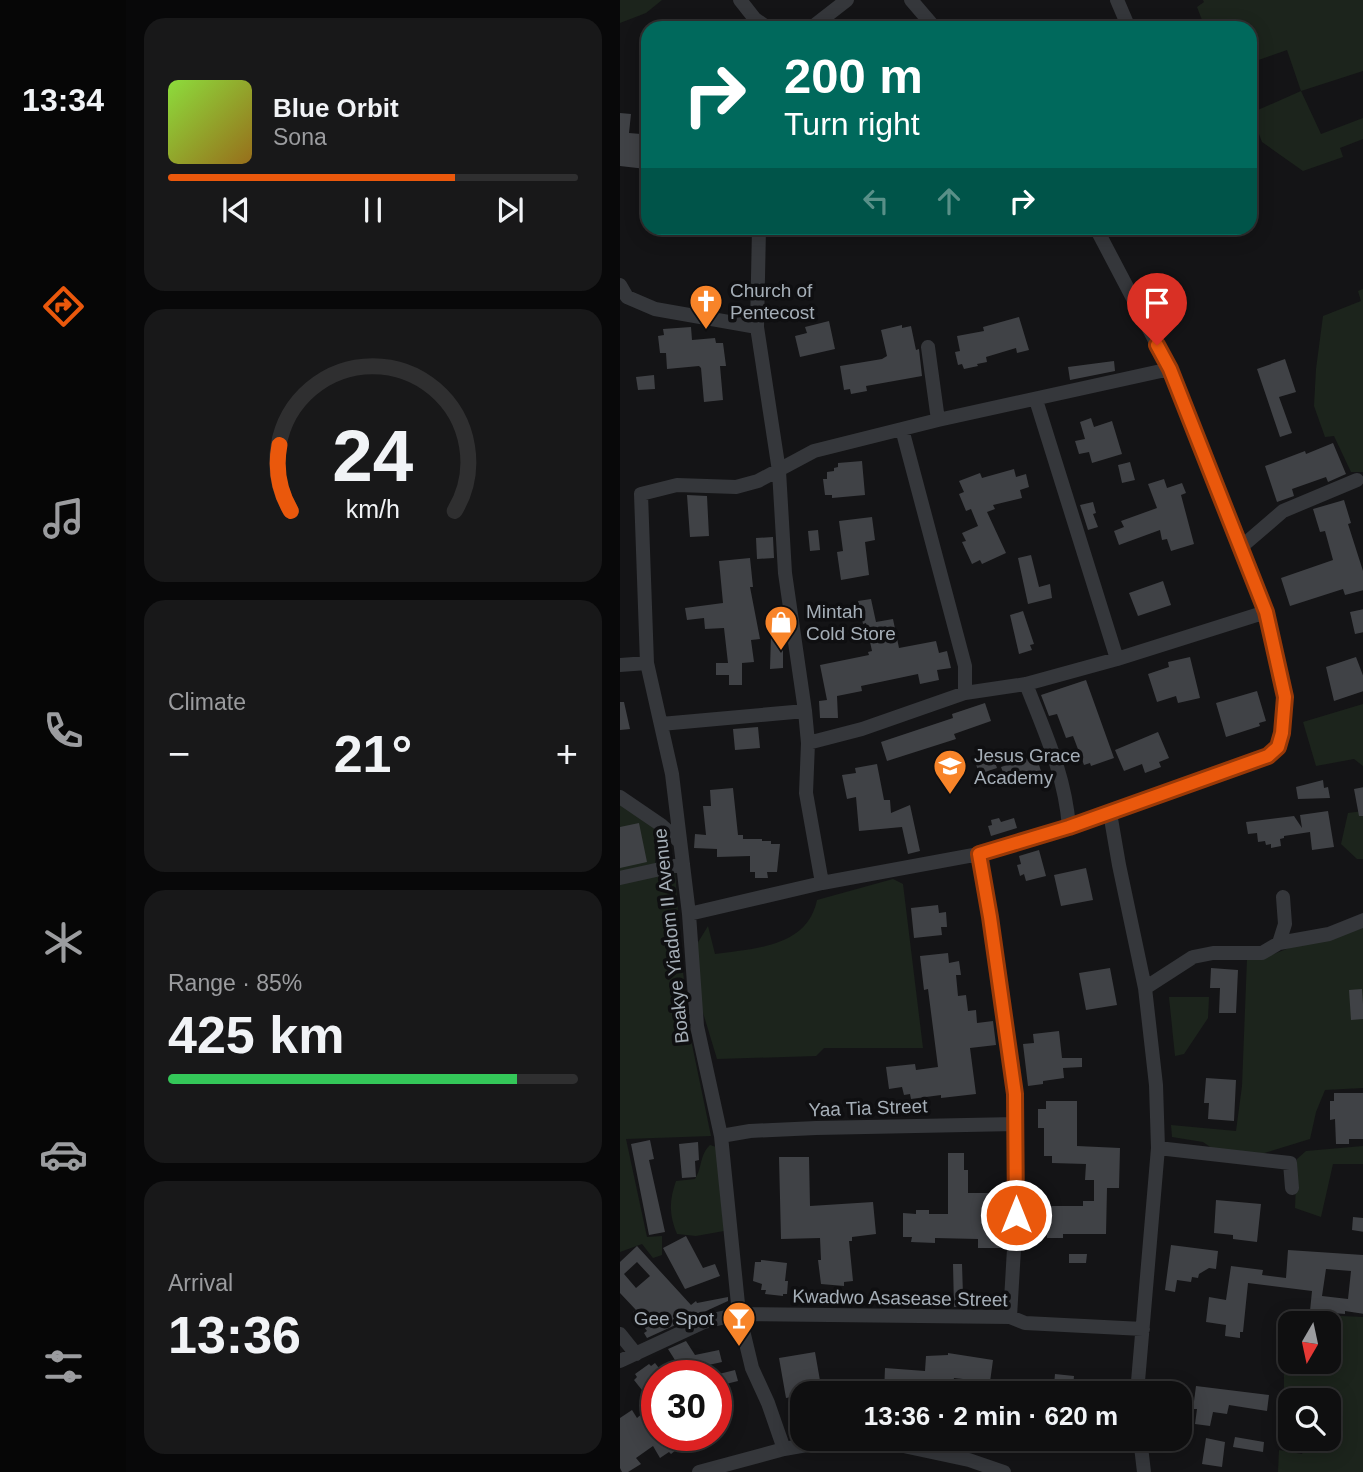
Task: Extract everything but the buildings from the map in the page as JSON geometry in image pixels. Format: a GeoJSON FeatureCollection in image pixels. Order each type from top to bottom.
{"type":"FeatureCollection","features":[{"type":"Feature","properties":{"kind":"street"},"geometry":{"type":"LineString","coordinates":[[740,0],[758,21]]}},
{"type":"Feature","properties":{"kind":"street"},"geometry":{"type":"LineString","coordinates":[[820,21],[847,0]]}},
{"type":"Feature","properties":{"kind":"street"},"geometry":{"type":"LineString","coordinates":[[911,0],[929,21]]}},
{"type":"Feature","properties":{"kind":"street"},"geometry":{"type":"LineString","coordinates":[[921,12],[931,0]]}},
{"type":"Feature","properties":{"kind":"street"},"geometry":{"type":"LineString","coordinates":[[1116,0],[1126,21]]}},
{"type":"Feature","properties":{"kind":"street"},"geometry":{"type":"LineString","coordinates":[[759,235],[758,327],[779,471],[785,573],[805,710],[808,743],[806,793],[822,883]]}},
{"type":"Feature","properties":{"kind":"street"},"geometry":{"type":"LineString","coordinates":[[689,914],[822,883],[979,854],[1110,813],[1268,756],[1278,747],[1285,697],[1266,612],[1170,369],[1100,235]]}},
{"type":"Feature","properties":{"kind":"street"},"geometry":{"type":"LineString","coordinates":[[620,285],[627,297],[655,309],[758,327]]}},
{"type":"Feature","properties":{"kind":"street"},"geometry":{"type":"LineString","coordinates":[[928,347],[938,420]]}},
{"type":"Feature","properties":{"kind":"street"},"geometry":{"type":"LineString","coordinates":[[779,471],[814,451],[938,420],[1170,369]]}},
{"type":"Feature","properties":{"kind":"street"},"geometry":{"type":"LineString","coordinates":[[1036,400],[1118,659]]}},
{"type":"Feature","properties":{"kind":"street"},"geometry":{"type":"LineString","coordinates":[[902,429],[965,666],[965,692]]}},
{"type":"Feature","properties":{"kind":"street","name":"Boakye Yiadom II Avenue"},"geometry":{"type":"LineString","coordinates":[[779,471],[736,487],[677,485],[641,494],[647,663],[672,775],[689,914],[697,1026],[721,1136],[739,1314],[752,1368],[768,1403],[784,1450]]}},
{"type":"Feature","properties":{"kind":"street"},"geometry":{"type":"LineString","coordinates":[[1240,548],[1283,511],[1357,480]]}},
{"type":"Feature","properties":{"kind":"street"},"geometry":{"type":"LineString","coordinates":[[808,743],[862,729],[965,692],[1026,684],[1118,659],[1266,612]]}},
{"type":"Feature","properties":{"kind":"street"},"geometry":{"type":"LineString","coordinates":[[620,665],[647,663]]}},
{"type":"Feature","properties":{"kind":"street"},"geometry":{"type":"LineString","coordinates":[[1026,684],[1066,795],[1069,827]]}},
{"type":"Feature","properties":{"kind":"street"},"geometry":{"type":"LineString","coordinates":[[661,724],[805,710]]}},
{"type":"Feature","properties":{"kind":"street"},"geometry":{"type":"LineString","coordinates":[[620,797],[661,825],[680,842]]}},
{"type":"Feature","properties":{"kind":"street"},"geometry":{"type":"LineString","coordinates":[[1110,813],[1146,988],[1154,1058],[1158,1148],[1138,1381]]}},
{"type":"Feature","properties":{"kind":"street"},"geometry":{"type":"LineString","coordinates":[[979,854],[1000,984],[1016,1124],[1016,1215],[1010,1317]]}},
{"type":"Feature","properties":{"kind":"street"},"geometry":{"type":"LineString","coordinates":[[620,878],[683,864]]}},
{"type":"Feature","properties":{"kind":"street"},"geometry":{"type":"LineString","coordinates":[[1279,943],[1285,924],[1283,897]]}},
{"type":"Feature","properties":{"kind":"street"},"geometry":{"type":"LineString","coordinates":[[1146,988],[1193,957],[1213,953],[1262,953],[1279,943],[1329,934],[1364,920]]}},
{"type":"Feature","properties":{"kind":"street","name":"Yaa Tia Street"},"geometry":{"type":"LineString","coordinates":[[721,1136],[790,1129],[1016,1124]]}},
{"type":"Feature","properties":{"kind":"street"},"geometry":{"type":"LineString","coordinates":[[1158,1148],[1290,1163],[1292,1188]]}},
{"type":"Feature","properties":{"kind":"street","name":"Kwadwo Asasease Street"},"geometry":{"type":"LineString","coordinates":[[620,1361],[704,1322],[739,1314],[1010,1317],[1025,1323],[1143,1329]]}},
{"type":"Feature","properties":{"kind":"street"},"geometry":{"type":"LineString","coordinates":[[620,1334],[636,1354]]}},
{"type":"Feature","properties":{"kind":"street"},"geometry":{"type":"LineString","coordinates":[[699,1472],[790,1449]]}},
{"type":"Feature","properties":{"kind":"street"},"geometry":{"type":"LineString","coordinates":[[927,1451],[969,1460],[1004,1472]]}},
{"type":"Feature","properties":{"kind":"street"},"geometry":{"type":"LineString","coordinates":[[1142,1451],[1144,1472]]}},
{"type":"Feature","properties":{"kind":"shaded area"},"geometry":{"type":"Polygon","coordinates":[[[620,0],[662,0],[646,13],[620,23],[620,0]]]}},
{"type":"Feature","properties":{"kind":"shaded area"},"geometry":{"type":"Polygon","coordinates":[[[1203,0],[1363,0],[1363,71],[1301,91],[1287,50],[1257,61],[1257,21],[1202,21],[1197,7],[1203,0]]]}},
{"type":"Feature","properties":{"kind":"shaded area"},"geometry":{"type":"Polygon","coordinates":[[[1301,91],[1321,134],[1363,118],[1363,139],[1340,148],[1343,157],[1303,171],[1262,142],[1257,129],[1257,110],[1301,91]]]}},
{"type":"Feature","properties":{"kind":"shaded area"},"geometry":{"type":"Polygon","coordinates":[[[1363,289],[1363,472],[1351,472],[1334,436],[1325,437],[1314,406],[1316,369],[1323,316],[1361,301],[1358,291],[1363,289]]]}},
{"type":"Feature","properties":{"kind":"shaded area"},"geometry":{"type":"Polygon","coordinates":[[[1363,704],[1363,766],[1354,759],[1316,766],[1303,722],[1363,704]]]}},
{"type":"Feature","properties":{"kind":"shaded area"},"geometry":{"type":"Polygon","coordinates":[[[620,802],[666,835],[656,852],[655,865],[675,871],[690,1035],[711,1136],[626,1139],[647,1237],[662,1236],[662,1255],[653,1258],[642,1244],[620,1252],[620,802]]]}},
{"type":"Feature","properties":{"kind":"shaded area"},"geometry":{"type":"Polygon","coordinates":[[[1363,811],[1363,859],[1357,859],[1341,844],[1348,813],[1363,811]]]}},
{"type":"Feature","properties":{"kind":"shaded area"},"geometry":{"type":"Polygon","coordinates":[[[893,879],[903,884],[923,1048],[824,1048],[816,1056],[717,1059],[701,1006],[697,944],[708,926],[715,954],[762,947],[791,937],[802,928],[811,916],[817,900],[893,879]]]}},
{"type":"Feature","properties":{"kind":"shaded area"},"geometry":{"type":"Polygon","coordinates":[[[1363,927],[1363,1088],[1325,1090],[1316,1112],[1310,1139],[1261,1154],[1216,1151],[1203,1142],[1172,1137],[1171,1125],[1236,1131],[1242,1086],[1247,959],[1266,957],[1304,942],[1363,927]]]}},
{"type":"Feature","properties":{"kind":"shaded area"},"geometry":{"type":"Polygon","coordinates":[[[1169,997],[1209,997],[1208,1018],[1184,1054],[1175,1056],[1169,997]]]}},
{"type":"Feature","properties":{"kind":"shaded area"},"geometry":{"type":"Polygon","coordinates":[[[710,1145],[716,1147],[724,1231],[696,1236],[677,1234],[671,1208],[676,1181],[695,1179],[704,1153],[710,1145]]]}},
{"type":"Feature","properties":{"kind":"shaded area"},"geometry":{"type":"Polygon","coordinates":[[[1363,1146],[1363,1164],[1333,1164],[1321,1217],[1295,1208],[1297,1159],[1306,1151],[1363,1146]]]}},
{"type":"Feature","properties":{"kind":"shaded area"},"geometry":{"type":"Polygon","coordinates":[[[1341,1316],[1363,1317],[1363,1472],[1278,1472],[1279,1451],[1302,1454],[1303,1451],[1341,1451],[1341,1388],[1284,1388],[1284,1374],[1341,1374],[1341,1316]]]}},
{"type":"Feature","properties":{"kind":"place","name":"Church of Pentecost"},"geometry":{"type":"Point","coordinates":[706,331]}},
{"type":"Feature","properties":{"kind":"place","name":"Mintah Cold Store"},"geometry":{"type":"Point","coordinates":[781,652]}},
{"type":"Feature","properties":{"kind":"place","name":"Jesus Grace Academy"},"geometry":{"type":"Point","coordinates":[950,796]}},
{"type":"Feature","properties":{"kind":"place","name":"Gee Spot"},"geometry":{"type":"Point","coordinates":[739,1348]}},
{"type":"Feature","properties":{"kind":"route"},"geometry":{"type":"LineString","coordinates":[[1016,1215],[1015,1094],[979,854],[1069,827],[1268,756],[1278,747],[1282,733],[1285,697],[1266,612],[1170,369],[1157,345]]}}]}
